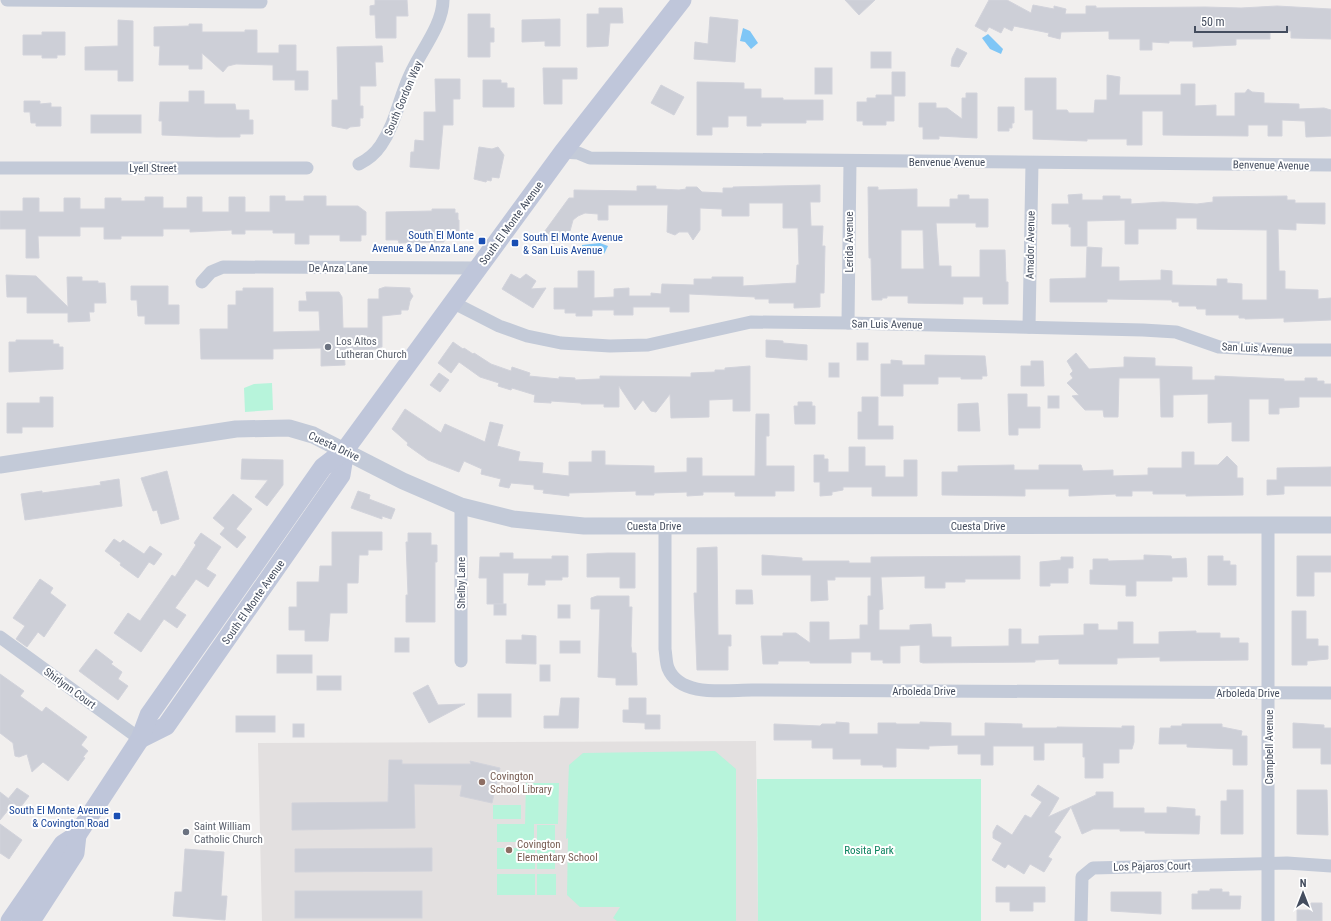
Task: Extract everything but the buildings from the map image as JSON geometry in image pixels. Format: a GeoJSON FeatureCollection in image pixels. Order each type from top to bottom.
{"type":"FeatureCollection","features":[{"type":"Feature","properties":{"kind":"main road","name":"South El Monte Avenue"},"geometry":{"type":"LineString","coordinates":[[140,739],[166,726],[341,475],[345,450],[563,152],[682,0]]}},
{"type":"Feature","properties":{"kind":"main road"},"geometry":{"type":"LineString","coordinates":[[10,921],[63,844],[77,835],[140,739]]}},
{"type":"Feature","properties":{"kind":"main road"},"geometry":{"type":"LineString","coordinates":[[31,921],[75,853],[77,835]]}},
{"type":"Feature","properties":{"kind":"street"},"geometry":{"type":"LineString","coordinates":[[7,0],[261,2]]}},
{"type":"Feature","properties":{"kind":"street","name":"South Gordon Way"},"geometry":{"type":"LineString","coordinates":[[359,164],[372,158],[382,144],[396,117],[402,93],[410,73],[433,33],[443,0]]}},
{"type":"Feature","properties":{"kind":"street","name":"Benvenue Avenue"},"geometry":{"type":"LineString","coordinates":[[563,152],[578,153],[590,158],[1331,165]]}},
{"type":"Feature","properties":{"kind":"street","name":"Lerida Avenue"},"geometry":{"type":"LineString","coordinates":[[848,323],[850,161]]}},
{"type":"Feature","properties":{"kind":"street","name":"Amador Avenue"},"geometry":{"type":"LineString","coordinates":[[1029,327],[1032,163]]}},
{"type":"Feature","properties":{"kind":"street","name":"Lyell Street"},"geometry":{"type":"LineString","coordinates":[[0,168],[306,168]]}},
{"type":"Feature","properties":{"kind":"street","name":"De Anza Lane"},"geometry":{"type":"LineString","coordinates":[[202,282],[211,272],[223,267],[479,268]]}},
{"type":"Feature","properties":{"kind":"street","name":"San Luis Avenue"},"geometry":{"type":"LineString","coordinates":[[452,302],[499,326],[528,336],[561,343],[610,346],[648,345],[751,322],[1029,327],[1176,332],[1219,347],[1279,350],[1331,350]]}},
{"type":"Feature","properties":{"kind":"street","name":"Cuesta Drive"},"geometry":{"type":"LineString","coordinates":[[0,465],[236,429],[289,428],[313,435],[345,450],[403,481],[461,506],[513,520],[548,524],[584,526],[1331,525]]}},
{"type":"Feature","properties":{"kind":"street","name":"Shelby Lane"},"geometry":{"type":"LineString","coordinates":[[461,506],[461,661]]}},
{"type":"Feature","properties":{"kind":"street","name":"Campbell Avenue"},"geometry":{"type":"LineString","coordinates":[[1268,525],[1268,921]]}},
{"type":"Feature","properties":{"kind":"street","name":"Arboleda Drive"},"geometry":{"type":"LineString","coordinates":[[665,526],[665,650],[667,667],[675,680],[685,687],[696,689],[752,690],[1331,693]]}},
{"type":"Feature","properties":{"kind":"street","name":"Shirlynn Court"},"geometry":{"type":"LineString","coordinates":[[0,637],[140,739]]}},
{"type":"Feature","properties":{"kind":"street","name":"Los Pajaros Court"},"geometry":{"type":"LineString","coordinates":[[1081,921],[1082,877],[1093,868],[1268,864],[1331,866]]}},
{"type":"Feature","properties":{"kind":"shaded area","name":"Covington Elementary School"},"geometry":{"type":"Polygon","coordinates":[[[756,741],[758,921],[262,921],[258,743],[756,741]]]}},
{"type":"Feature","properties":{"kind":"green space"},"geometry":{"type":"Polygon","coordinates":[[[272,383],[273,410],[245,412],[244,388],[254,384],[272,383]]]}},
{"type":"Feature","properties":{"kind":"green space"},"geometry":{"type":"Polygon","coordinates":[[[715,751],[736,769],[736,921],[617,921],[613,918],[620,907],[580,907],[567,895],[568,838],[566,839],[569,765],[583,753],[715,751]]]}},
{"type":"Feature","properties":{"kind":"green space","name":"Rosita Park"},"geometry":{"type":"Polygon","coordinates":[[[757,779],[981,779],[981,921],[758,921],[757,779]]]}},
{"type":"Feature","properties":{"kind":"green space"},"geometry":{"type":"Polygon","coordinates":[[[526,783],[559,783],[558,824],[525,824],[526,783]]]}},
{"type":"Feature","properties":{"kind":"green space"},"geometry":{"type":"Polygon","coordinates":[[[493,805],[521,805],[521,819],[493,819],[493,805]]]}},
{"type":"Feature","properties":{"kind":"green space"},"geometry":{"type":"Polygon","coordinates":[[[497,824],[534,824],[534,842],[497,842],[497,824]]]}},
{"type":"Feature","properties":{"kind":"green space"},"geometry":{"type":"Polygon","coordinates":[[[537,825],[555,825],[555,842],[537,842],[537,825]]]}},
{"type":"Feature","properties":{"kind":"green space"},"geometry":{"type":"Polygon","coordinates":[[[497,848],[535,848],[535,869],[497,869],[497,848]]]}},
{"type":"Feature","properties":{"kind":"green space"},"geometry":{"type":"Polygon","coordinates":[[[537,848],[555,848],[555,869],[537,869],[537,848]]]}},
{"type":"Feature","properties":{"kind":"green space"},"geometry":{"type":"Polygon","coordinates":[[[497,874],[535,874],[535,895],[497,895],[497,874]]]}},
{"type":"Feature","properties":{"kind":"green space"},"geometry":{"type":"Polygon","coordinates":[[[537,874],[556,874],[556,895],[537,895],[537,874]]]}},
{"type":"Feature","properties":{"kind":"water"},"geometry":{"type":"Polygon","coordinates":[[[743,28],[750,31],[758,43],[751,49],[745,42],[740,41],[743,28]]]}},
{"type":"Feature","properties":{"kind":"water"},"geometry":{"type":"Polygon","coordinates":[[[988,34],[1003,49],[1001,54],[990,49],[982,38],[988,34]]]}},
{"type":"Feature","properties":{"kind":"water"},"geometry":{"type":"Polygon","coordinates":[[[600,243],[608,246],[604,254],[582,251],[582,245],[600,243]]]}},
{"type":"Feature","properties":{"kind":"place","name":"South El Monte Avenue & De Anza Lane"},"geometry":{"type":"Point","coordinates":[482,241]}},
{"type":"Feature","properties":{"kind":"place","name":"South El Monte Avenue & San Luis Avenue"},"geometry":{"type":"Point","coordinates":[515,243]}},
{"type":"Feature","properties":{"kind":"place","name":"Los Altos Lutheran Church"},"geometry":{"type":"Point","coordinates":[328,347]}},
{"type":"Feature","properties":{"kind":"place","name":"Covington School Library"},"geometry":{"type":"Point","coordinates":[482,782]}},
{"type":"Feature","properties":{"kind":"place","name":"South El Monte Avenue & Covington Road"},"geometry":{"type":"Point","coordinates":[117,816]}},
{"type":"Feature","properties":{"kind":"place","name":"Saint William Catholic Church"},"geometry":{"type":"Point","coordinates":[186,832]}},
{"type":"Feature","properties":{"kind":"place","name":"Covington Elementary School"},"geometry":{"type":"Point","coordinates":[509,850]}}]}
